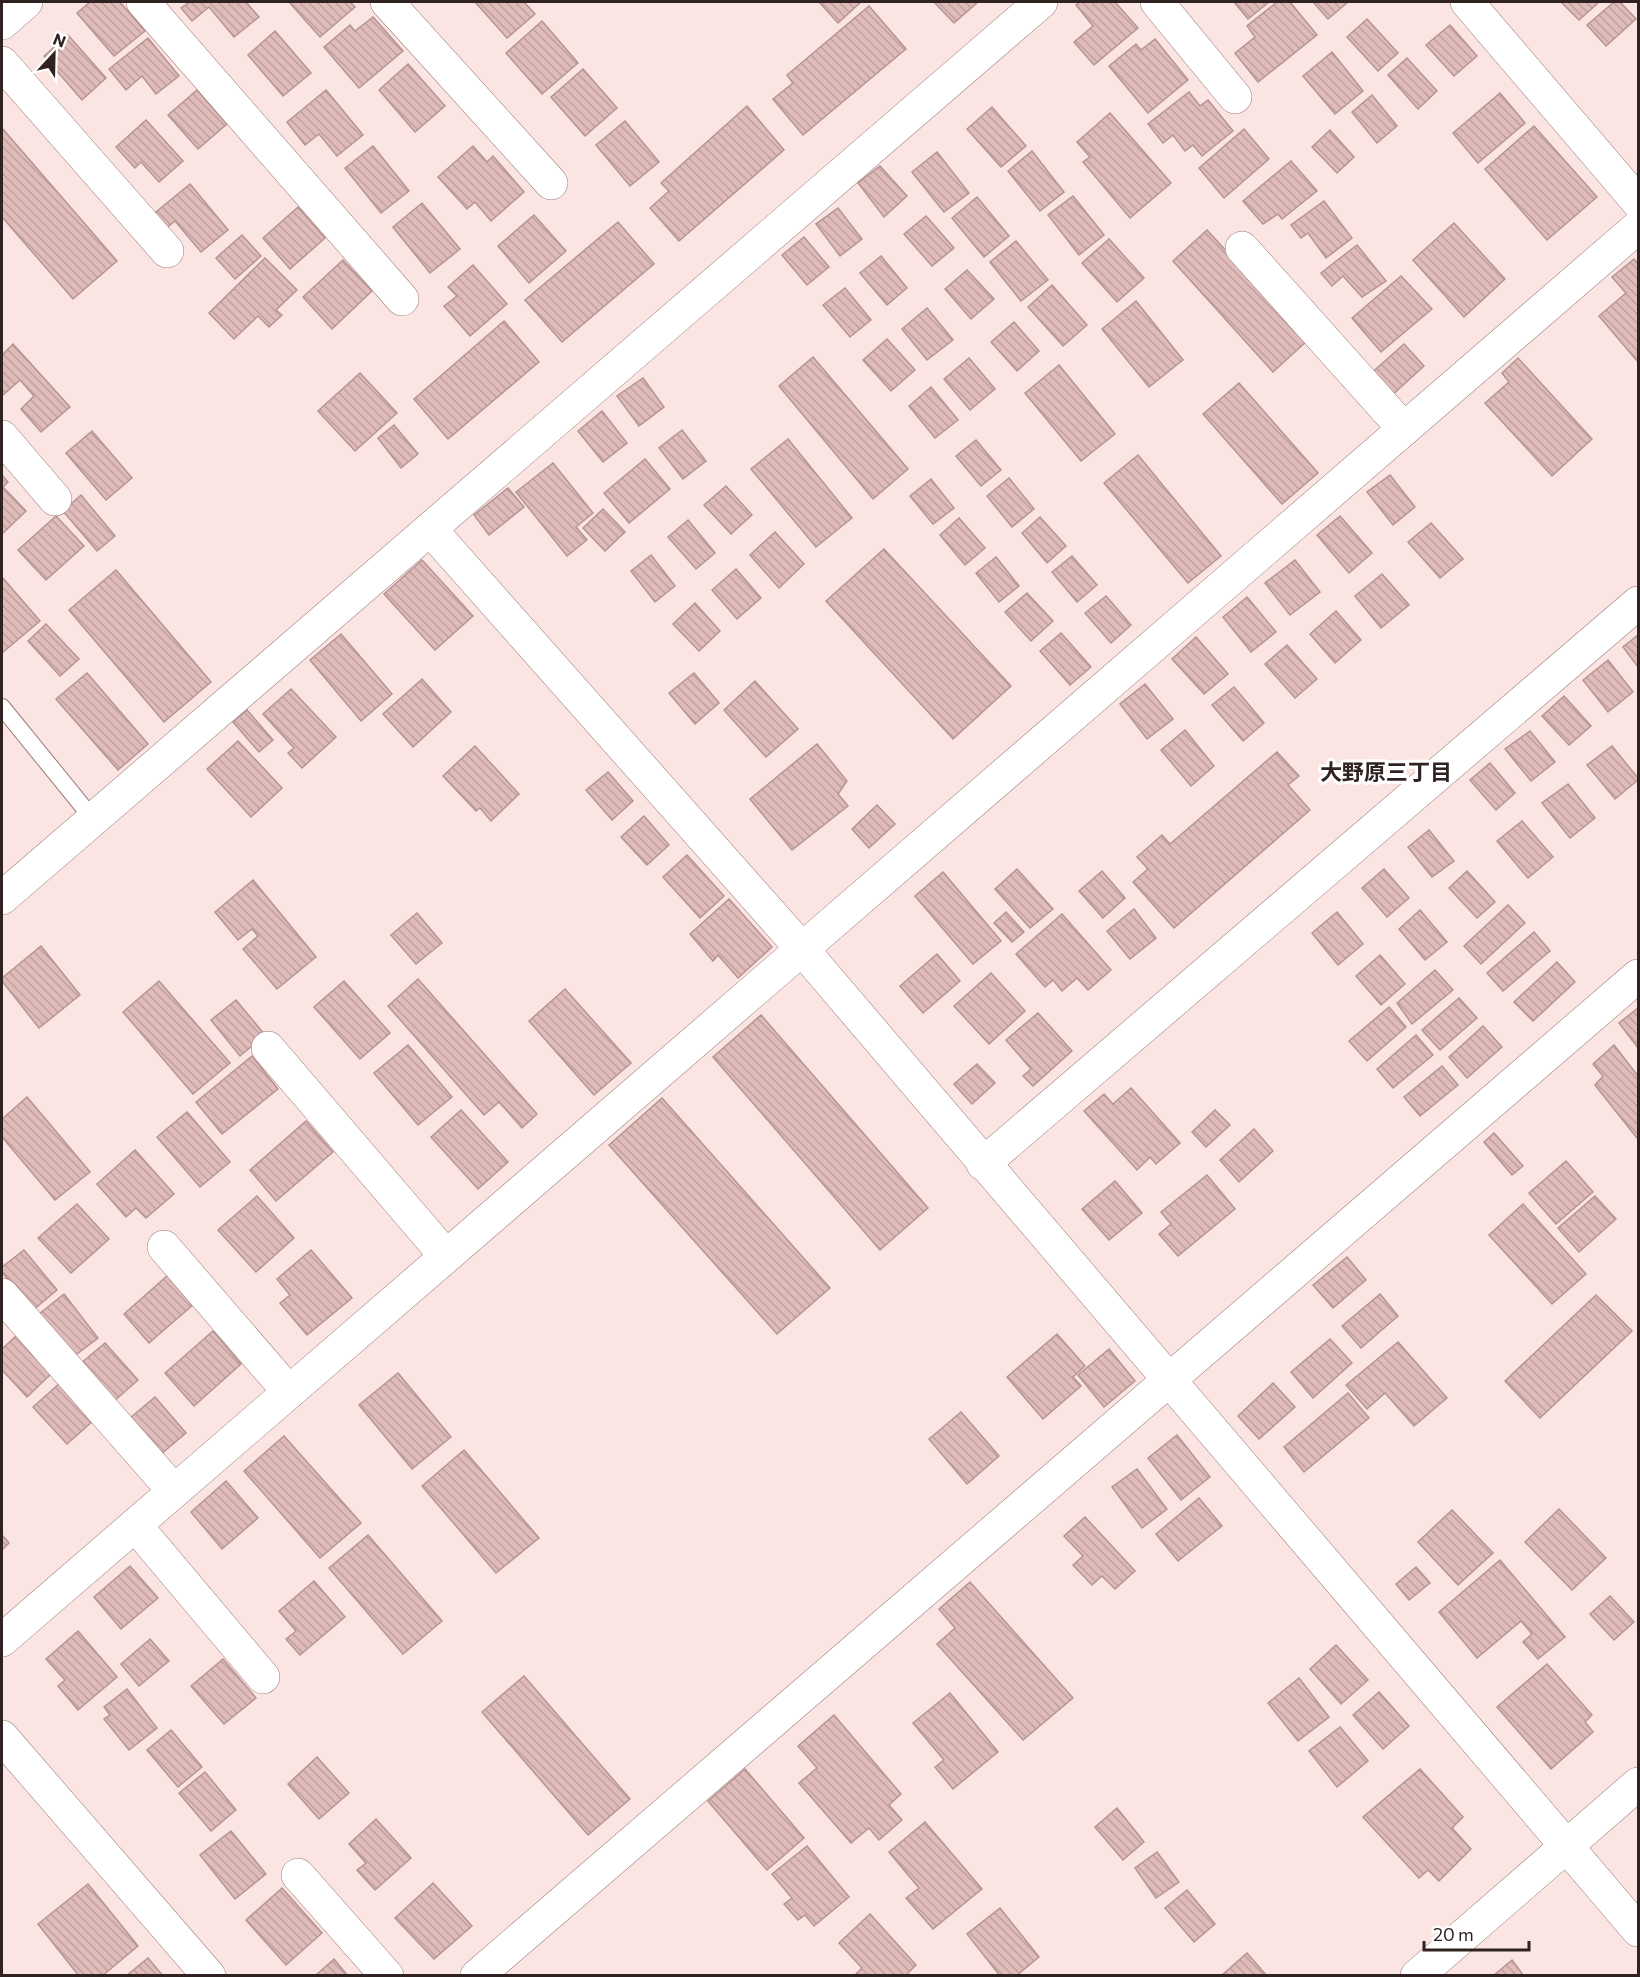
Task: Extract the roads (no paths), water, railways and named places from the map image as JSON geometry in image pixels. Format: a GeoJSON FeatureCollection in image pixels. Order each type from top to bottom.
{"type":"FeatureCollection","features":[{"type":"Feature","properties":{"kind":"street"},"geometry":{"type":"LineString","coordinates":[[2,23],[26,2]]}},
{"type":"Feature","properties":{"kind":"street"},"geometry":{"type":"LineString","coordinates":[[143,2],[402,299]]}},
{"type":"Feature","properties":{"kind":"street"},"geometry":{"type":"LineString","coordinates":[[387,2],[551,183]]}},
{"type":"Feature","properties":{"kind":"street"},"geometry":{"type":"LineString","coordinates":[[2,898],[1041,2]]}},
{"type":"Feature","properties":{"kind":"street"},"geometry":{"type":"LineString","coordinates":[[1157,2],[1234,97]]}},
{"type":"Feature","properties":{"kind":"street"},"geometry":{"type":"LineString","coordinates":[[1467,2],[1638,202]]}},
{"type":"Feature","properties":{"kind":"street"},"geometry":{"type":"LineString","coordinates":[[2,63],[167,252]]}},
{"type":"Feature","properties":{"kind":"street"},"geometry":{"type":"LineString","coordinates":[[2,1640],[1638,227]]}},
{"type":"Feature","properties":{"kind":"street"},"geometry":{"type":"LineString","coordinates":[[1242,248],[1404,429]]}},
{"type":"Feature","properties":{"kind":"street"},"geometry":{"type":"LineString","coordinates":[[2,437],[55,499]]}},
{"type":"Feature","properties":{"kind":"street"},"geometry":{"type":"LineString","coordinates":[[430,529],[802,949],[1638,1930]]}},
{"type":"Feature","properties":{"kind":"street"},"geometry":{"type":"LineString","coordinates":[[984,1164],[1638,603]]}},
{"type":"Feature","properties":{"kind":"street"},"geometry":{"type":"LineString","coordinates":[[477,1976],[1638,976]]}},
{"type":"Feature","properties":{"kind":"street"},"geometry":{"type":"LineString","coordinates":[[268,1048],[446,1256]]}},
{"type":"Feature","properties":{"kind":"street"},"geometry":{"type":"LineString","coordinates":[[164,1246],[289,1392]]}},
{"type":"Feature","properties":{"kind":"street"},"geometry":{"type":"LineString","coordinates":[[2,1295],[174,1491]]}},
{"type":"Feature","properties":{"kind":"street"},"geometry":{"type":"LineString","coordinates":[[135,1525],[263,1677]]}},
{"type":"Feature","properties":{"kind":"street"},"geometry":{"type":"LineString","coordinates":[[2,1737],[209,1976]]}},
{"type":"Feature","properties":{"kind":"street"},"geometry":{"type":"LineString","coordinates":[[1417,1976],[1638,1784]]}},
{"type":"Feature","properties":{"kind":"street"},"geometry":{"type":"LineString","coordinates":[[298,1875],[387,1976]]}},
{"type":"Feature","properties":{"kind":"lane"},"geometry":{"type":"LineString","coordinates":[[2,707],[93,819]]}},
{"type":"Feature","properties":{"kind":"district","name":"大野原三丁目"},"geometry":{"type":"Point","coordinates":[1386,771]}}]}
